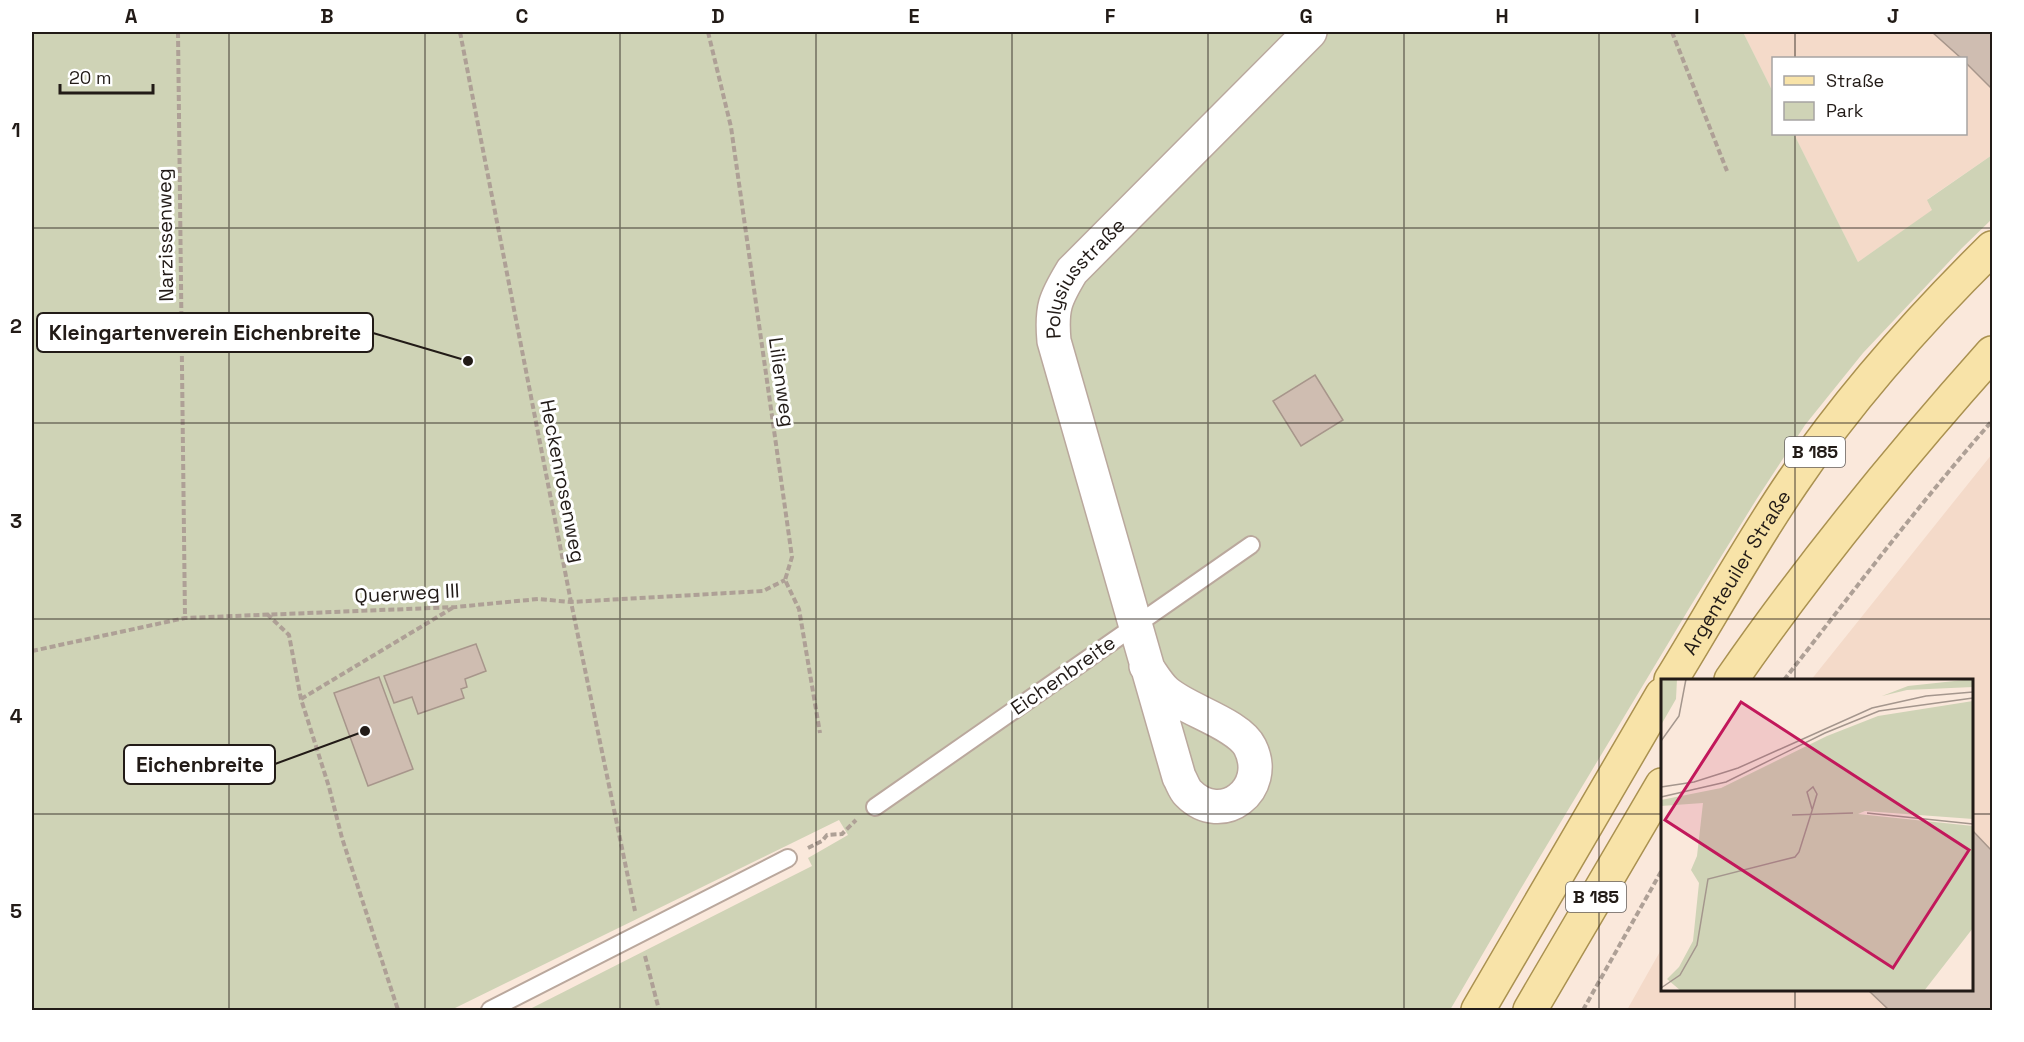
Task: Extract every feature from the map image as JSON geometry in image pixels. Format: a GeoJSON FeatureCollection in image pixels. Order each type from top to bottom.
{"type":"FeatureCollection","features":[{"type":"Feature","properties":{"kind":"main road","name":"Argenteuiler Straße"},"geometry":{"type":"LineString","coordinates":[[1672,679],[1792,483],[1879,366],[1951,288],[1992,248]]}},
{"type":"Feature","properties":{"kind":"main road"},"geometry":{"type":"LineString","coordinates":[[1733,679],[1864,505],[1937,415],[1992,353]]}},
{"type":"Feature","properties":{"kind":"main road","name":"B 185"},"geometry":{"type":"LineString","coordinates":[[1478,1011],[1661,697]]}},
{"type":"Feature","properties":{"kind":"main road","name":"B 185"},"geometry":{"type":"LineString","coordinates":[[1530,1011],[1661,787]]}},
{"type":"Feature","properties":{"kind":"street","name":"Polysiusstraße"},"geometry":{"type":"LineString","coordinates":[[1146,666],[1054,341],[1052,317],[1057,295],[1071,271],[1310,32]]}},
{"type":"Feature","properties":{"kind":"lane","name":"Eichenbreite"},"geometry":{"type":"LineString","coordinates":[[876,807],[1251,545]]}},
{"type":"Feature","properties":{"kind":"lane"},"geometry":{"type":"LineString","coordinates":[[490,1011],[788,858]]}},
{"type":"Feature","properties":{"kind":"path","name":"Narzissenweg"},"geometry":{"type":"LineString","coordinates":[[178,32],[184,618]]}},
{"type":"Feature","properties":{"kind":"path","name":"Heckenrosenweg"},"geometry":{"type":"LineString","coordinates":[[460,32],[571,602],[640,935],[659,1011]]}},
{"type":"Feature","properties":{"kind":"path","name":"Lilienweg"},"geometry":{"type":"LineString","coordinates":[[708,32],[731,127],[792,558],[785,580]]}},
{"type":"Feature","properties":{"kind":"path"},"geometry":{"type":"LineString","coordinates":[[1672,32],[1727,171]]}},
{"type":"Feature","properties":{"kind":"path"},"geometry":{"type":"LineString","coordinates":[[1786,679],[1863,579],[1992,421]]}},
{"type":"Feature","properties":{"kind":"path","name":"Querweg III"},"geometry":{"type":"LineString","coordinates":[[32,651],[184,618],[456,606],[538,599],[571,602],[763,591],[785,580]]}},
{"type":"Feature","properties":{"kind":"path"},"geometry":{"type":"LineString","coordinates":[[785,580],[799,609],[820,734]]}},
{"type":"Feature","properties":{"kind":"path"},"geometry":{"type":"LineString","coordinates":[[301,699],[456,606]]}},
{"type":"Feature","properties":{"kind":"path"},"geometry":{"type":"LineString","coordinates":[[267,614],[289,635],[301,699],[329,787],[342,838],[398,1011]]}},
{"type":"Feature","properties":{"kind":"path"},"geometry":{"type":"LineString","coordinates":[[788,858],[822,841],[826,836],[842,834],[848,826],[876,807]]}},
{"type":"Feature","properties":{"kind":"path"},"geometry":{"type":"LineString","coordinates":[[1583,1011],[1661,872]]}},
{"type":"Feature","properties":{"kind":"shaded area"},"geometry":{"type":"Polygon","coordinates":[[[1743,32],[1992,32],[1992,155],[1928,199],[1933,210],[1858,262],[1794,135],[1967,135],[1967,57],[1772,57],[1772,90],[1743,32]]]}},
{"type":"Feature","properties":{"kind":"shaded area"},"geometry":{"type":"Polygon","coordinates":[[[1992,454],[1992,1010],[1627,1010],[1661,950],[1661,991],[1973,991],[1973,679],[1812,679],[1992,454]]]}},
{"type":"Feature","properties":{"kind":"green space"},"geometry":{"type":"Polygon","coordinates":[[[32,32],[1743,32],[1772,90],[1772,135],[1794,135],[1858,262],[1932,210],[1927,200],[1992,155],[1992,219],[1863,353],[1805,425],[1690,607],[1450,1010],[528,1010],[812,866],[808,858],[848,835],[839,820],[451,1010],[32,1010],[32,32]]]}},
{"type":"Feature","properties":{"kind":"building"},"geometry":{"type":"Polygon","coordinates":[[[1932,32],[1992,32],[1992,89],[1967,64],[1967,57],[1960,57],[1932,32]]]}},
{"type":"Feature","properties":{"kind":"building"},"geometry":{"type":"Polygon","coordinates":[[[1315,375],[1343,420],[1301,446],[1273,401],[1315,375]]]}},
{"type":"Feature","properties":{"kind":"building"},"geometry":{"type":"Polygon","coordinates":[[[476,644],[486,671],[465,679],[467,687],[461,689],[464,698],[418,714],[412,697],[394,703],[384,676],[476,644]]]}},
{"type":"Feature","properties":{"kind":"building"},"geometry":{"type":"Polygon","coordinates":[[[379,677],[413,769],[368,786],[334,693],[379,677]]]}},
{"type":"Feature","properties":{"kind":"building"},"geometry":{"type":"Polygon","coordinates":[[[1973,831],[1992,851],[1992,1010],[1889,1010],[1869,991],[1973,991],[1973,831]]]}},
{"type":"Feature","properties":{"kind":"place","name":"Kleingartenverein Eichenbreite"},"geometry":{"type":"Point","coordinates":[468,361]}},
{"type":"Feature","properties":{"kind":"place","name":"Eichenbreite"},"geometry":{"type":"Point","coordinates":[365,731]}}]}
